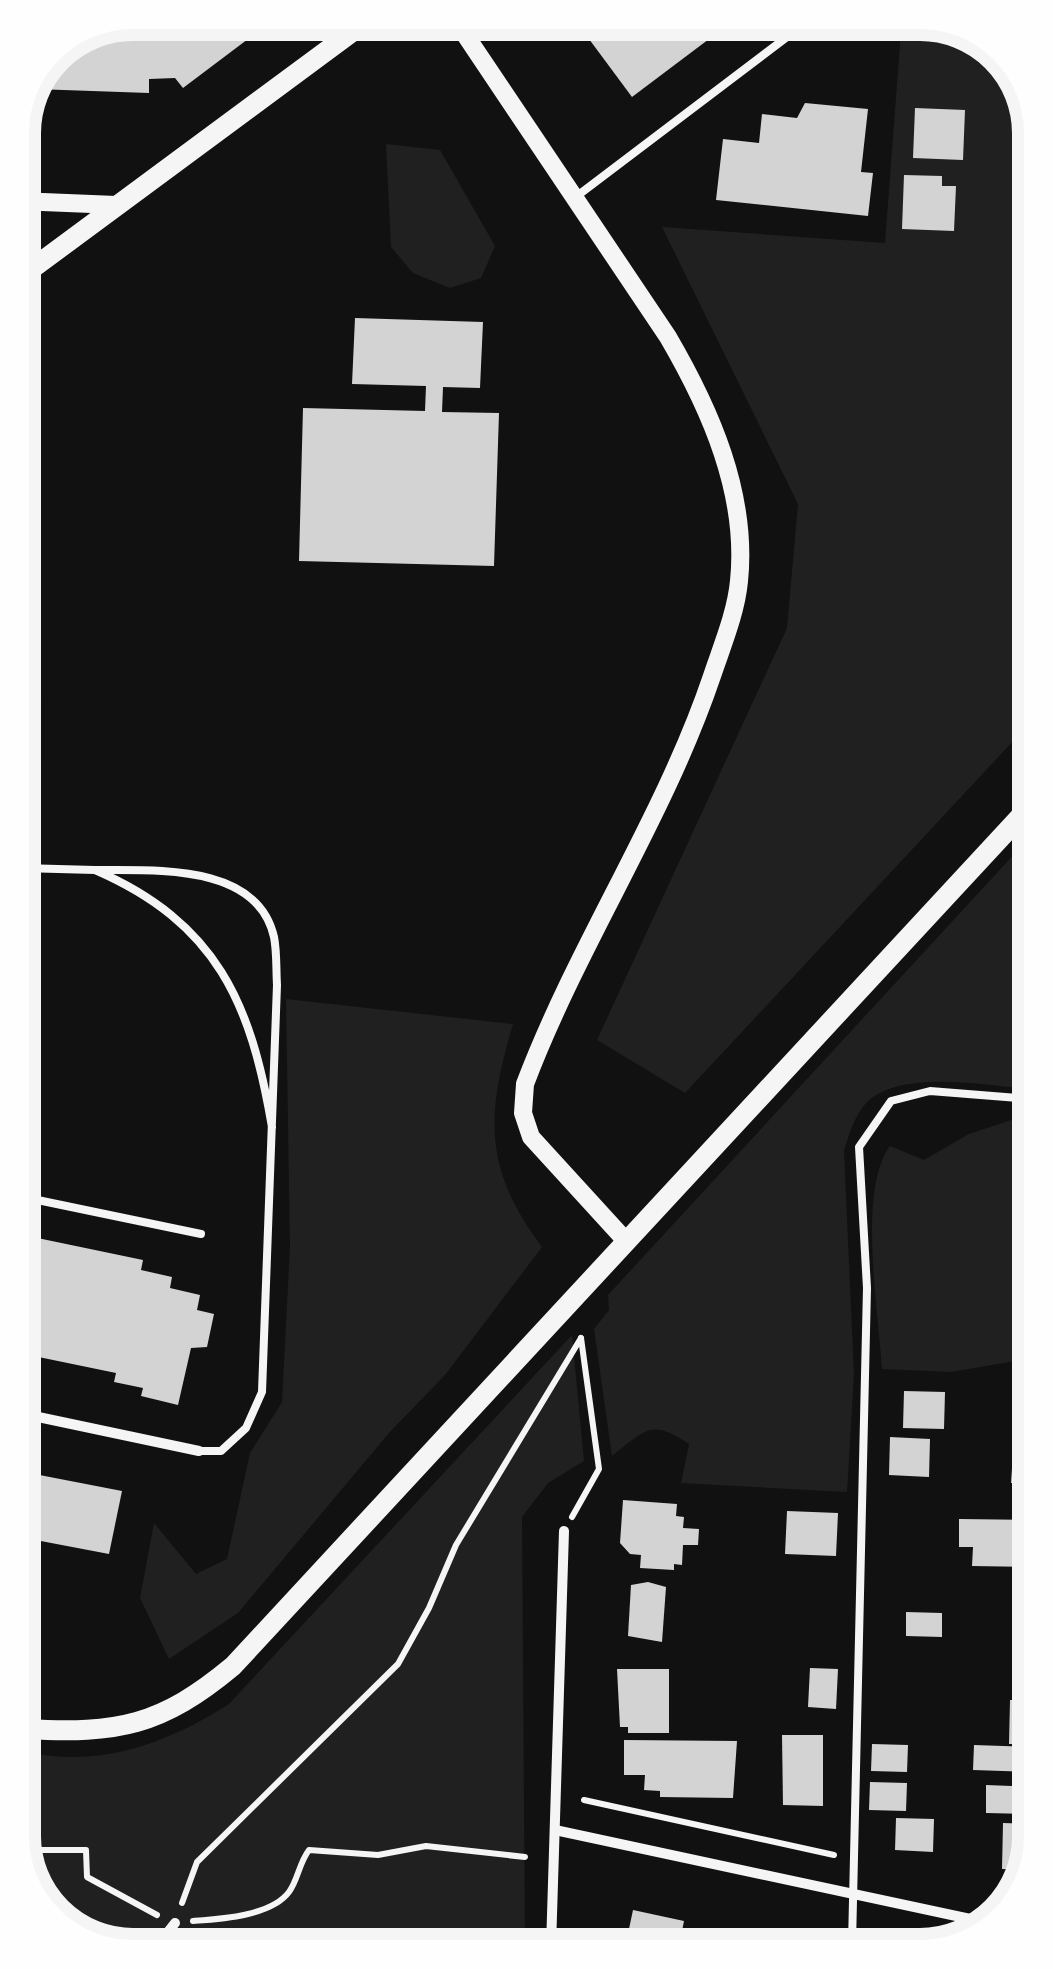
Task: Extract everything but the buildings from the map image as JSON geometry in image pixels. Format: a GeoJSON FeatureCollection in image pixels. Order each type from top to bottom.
{"type":"FeatureCollection","features":[{"type":"Feature","properties":{"kind":"main road"},"geometry":{"type":"LineString","coordinates":[[35,265],[337,35]]}},
{"type":"Feature","properties":{"kind":"main road"},"geometry":{"type":"LineString","coordinates":[[35,1729],[94,1732],[161,1715],[201,1693],[234,1666],[1018,819]]}},
{"type":"Feature","properties":{"kind":"street"},"geometry":{"type":"LineString","coordinates":[[465,35],[700,392],[729,472],[738,536],[740,582],[704,701],[526,1084],[523,1114],[531,1136],[626,1241]]}},
{"type":"Feature","properties":{"kind":"street"},"geometry":{"type":"LineString","coordinates":[[35,202],[116,205]]}},
{"type":"Feature","properties":{"kind":"street"},"geometry":{"type":"LineString","coordinates":[[35,1416],[199,1451]]}},
{"type":"Feature","properties":{"kind":"street"},"geometry":{"type":"LineString","coordinates":[[551,1934],[564,1531]]}},
{"type":"Feature","properties":{"kind":"street"},"geometry":{"type":"LineString","coordinates":[[555,1830],[971,1919]]}},
{"type":"Feature","properties":{"kind":"street"},"geometry":{"type":"LineString","coordinates":[[167,1934],[176,1923]]}},
{"type":"Feature","properties":{"kind":"lane"},"geometry":{"type":"LineString","coordinates":[[575,198],[790,35]]}},
{"type":"Feature","properties":{"kind":"lane"},"geometry":{"type":"LineString","coordinates":[[35,868],[196,872],[228,884],[260,909],[274,934],[277,985],[262,1392],[246,1428],[221,1451],[199,1451]]}},
{"type":"Feature","properties":{"kind":"lane"},"geometry":{"type":"LineString","coordinates":[[95,870],[165,908],[206,950],[241,1007],[259,1052],[272,1127]]}},
{"type":"Feature","properties":{"kind":"lane"},"geometry":{"type":"LineString","coordinates":[[852,1934],[867,1288],[859,1147],[891,1101],[930,1092],[1018,1098]]}},
{"type":"Feature","properties":{"kind":"lane"},"geometry":{"type":"LineString","coordinates":[[35,1199],[201,1234]]}},
{"type":"Feature","properties":{"kind":"path"},"geometry":{"type":"LineString","coordinates":[[176,1923],[198,1862],[398,1664],[429,1608],[456,1546],[580,1334],[599,1469],[564,1531]]}},
{"type":"Feature","properties":{"kind":"path"},"geometry":{"type":"LineString","coordinates":[[584,1800],[834,1855]]}},
{"type":"Feature","properties":{"kind":"path"},"geometry":{"type":"LineString","coordinates":[[222,1918],[278,1903],[292,1889],[298,1865],[309,1850],[378,1855],[426,1846],[525,1857]]}},
{"type":"Feature","properties":{"kind":"path"},"geometry":{"type":"LineString","coordinates":[[36,1850],[86,1850],[87,1877],[127,1901]]}},
{"type":"Feature","properties":{"kind":"shaded area"},"geometry":{"type":"Polygon","coordinates":[[[901,35],[926,35],[957,42],[980,55],[998,73],[1011,96],[1018,133],[1018,736],[685,1093],[597,1040],[787,628],[798,504],[662,227],[885,243],[901,35]]]}},
{"type":"Feature","properties":{"kind":"shaded area"},"geometry":{"type":"Polygon","coordinates":[[[386,144],[440,150],[495,246],[481,278],[450,288],[413,273],[391,247],[386,144]]]}},
{"type":"Feature","properties":{"kind":"shaded area"},"geometry":{"type":"Polygon","coordinates":[[[1018,850],[1018,1088],[924,1082],[884,1091],[859,1112],[844,1151],[854,1375],[847,1492],[681,1483],[689,1444],[666,1431],[649,1430],[612,1456],[594,1329],[609,1310],[608,1295],[1018,850]]]}},
{"type":"Feature","properties":{"kind":"shaded area"},"geometry":{"type":"Polygon","coordinates":[[[286,999],[513,1024],[498,1086],[495,1140],[509,1192],[542,1247],[445,1375],[389,1433],[238,1613],[169,1659],[140,1598],[154,1523],[196,1574],[227,1559],[250,1453],[282,1402],[290,1246],[286,999]]]}},
{"type":"Feature","properties":{"kind":"shaded area"},"geometry":{"type":"Polygon","coordinates":[[[1018,1118],[1018,1361],[951,1372],[882,1369],[872,1253],[874,1192],[880,1166],[890,1146],[924,1160],[969,1134],[1018,1118]]]}},
{"type":"Feature","properties":{"kind":"shaded area"},"geometry":{"type":"Polygon","coordinates":[[[572,1335],[584,1461],[548,1483],[522,1517],[525,1934],[127,1934],[102,1929],[73,1914],[48,1885],[37,1855],[35,1753],[80,1757],[132,1749],[181,1731],[229,1704],[572,1335]]]}}]}
